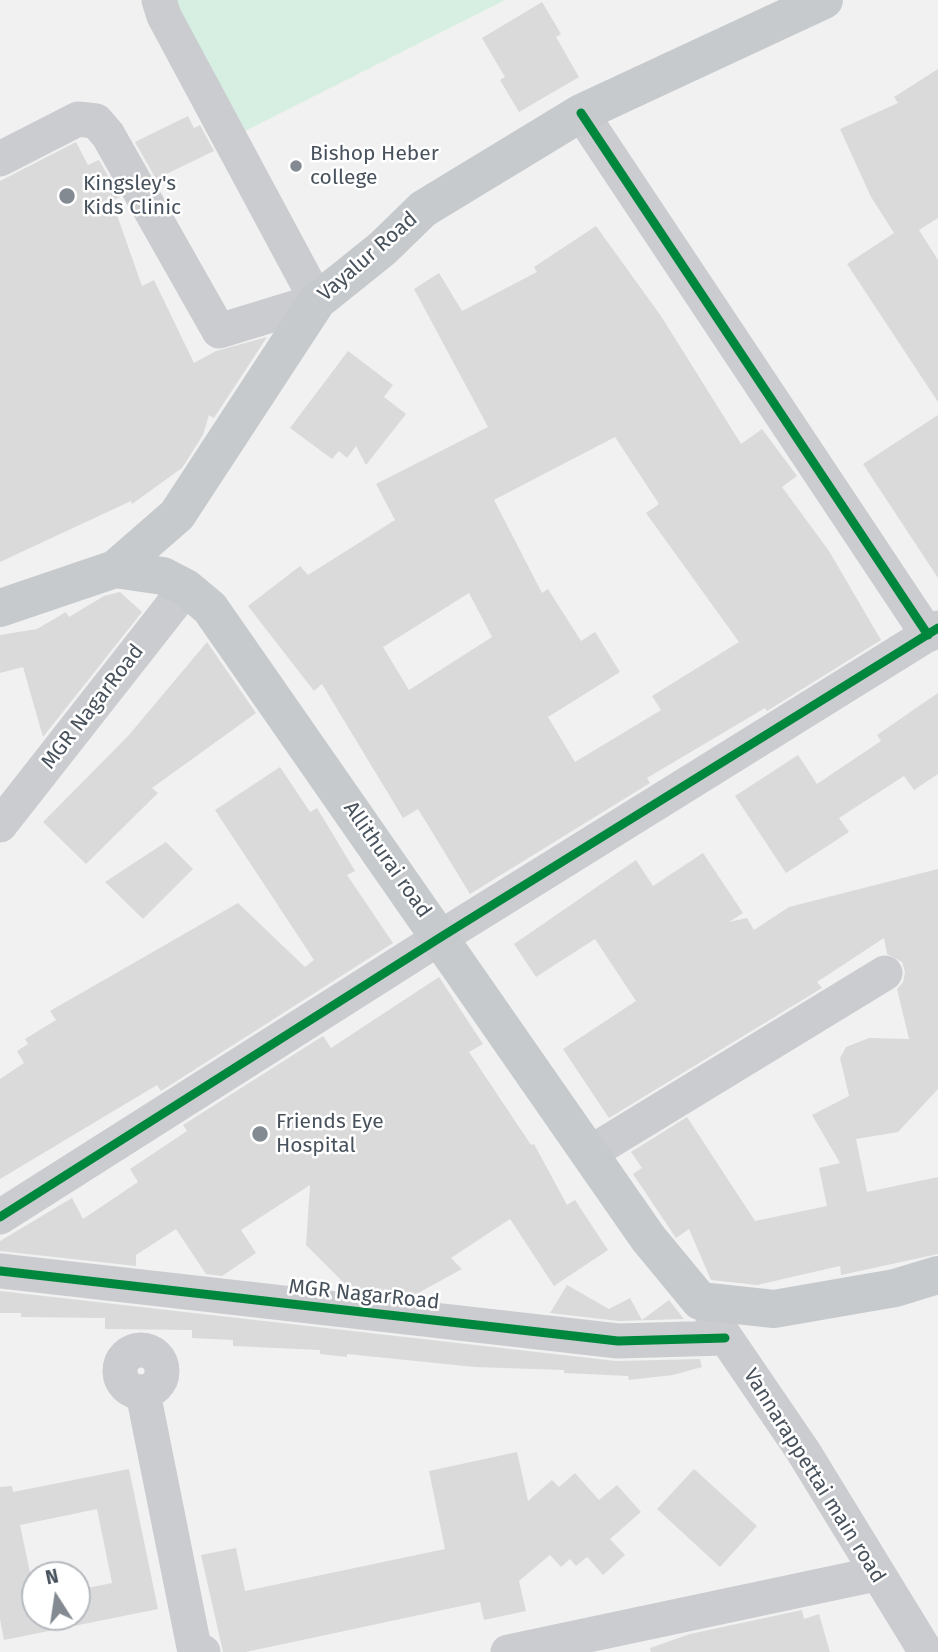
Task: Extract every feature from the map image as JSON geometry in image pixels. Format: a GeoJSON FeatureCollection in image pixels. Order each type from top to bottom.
{"type":"FeatureCollection","features":[{"type":"Feature","properties":{"kind":"main road","name":"Vayalur Road"},"geometry":{"type":"LineString","coordinates":[[0,608],[115,569],[177,515],[317,300],[383,248],[423,209],[581,113],[824,0]]}},
{"type":"Feature","properties":{"kind":"main road","name":"Allithurai road"},"geometry":{"type":"LineString","coordinates":[[115,569],[163,576],[186,588],[210,608],[648,1238],[700,1301]]}},
{"type":"Feature","properties":{"kind":"main road"},"geometry":{"type":"LineString","coordinates":[[700,1301],[774,1309],[895,1288],[938,1275]]}},
{"type":"Feature","properties":{"kind":"street"},"geometry":{"type":"LineString","coordinates":[[0,159],[78,119],[96,121],[108,135],[219,331],[317,300],[164,16],[159,0]]}},
{"type":"Feature","properties":{"kind":"street"},"geometry":{"type":"LineString","coordinates":[[0,1217],[441,937],[933,631],[581,113]]}},
{"type":"Feature","properties":{"kind":"street","name":"MGR NagarRoad"},"geometry":{"type":"LineString","coordinates":[[0,825],[186,588]]}},
{"type":"Feature","properties":{"kind":"street"},"geometry":{"type":"LineString","coordinates":[[590,1153],[885,973]]}},
{"type":"Feature","properties":{"kind":"street","name":"MGR NagarRoad"},"geometry":{"type":"LineString","coordinates":[[0,1271],[618,1341],[725,1338]]}},
{"type":"Feature","properties":{"kind":"street","name":"Vannarappettai main road"},"geometry":{"type":"LineString","coordinates":[[700,1301],[803,1451],[926,1652]]}},
{"type":"Feature","properties":{"kind":"street"},"geometry":{"type":"LineString","coordinates":[[143,1393],[194,1647],[202,1652]]}},
{"type":"Feature","properties":{"kind":"street"},"geometry":{"type":"LineString","coordinates":[[508,1652],[876,1574]]}},
{"type":"Feature","properties":{"kind":"green space"},"geometry":{"type":"Polygon","coordinates":[[[169,0],[505,0],[243,132],[169,0]]]}},
{"type":"Feature","properties":{"kind":"building"},"geometry":{"type":"Polygon","coordinates":[[[542,2],[561,34],[556,37],[579,77],[519,112],[500,80],[505,77],[482,38],[542,2]]]}},
{"type":"Feature","properties":{"kind":"building"},"geometry":{"type":"Polygon","coordinates":[[[938,69],[938,218],[919,230],[938,260],[938,402],[847,264],[894,233],[871,197],[840,129],[898,103],[894,97],[938,69]]]}},
{"type":"Feature","properties":{"kind":"building"},"geometry":{"type":"Polygon","coordinates":[[[188,116],[194,128],[200,125],[214,151],[156,179],[135,142],[188,116]]]}},
{"type":"Feature","properties":{"kind":"building"},"geometry":{"type":"Polygon","coordinates":[[[76,142],[88,165],[99,160],[120,197],[112,201],[142,286],[154,280],[194,363],[216,351],[267,337],[214,418],[209,415],[203,435],[182,468],[132,504],[131,501],[0,562],[0,181],[76,142]]]}},
{"type":"Feature","properties":{"kind":"building"},"geometry":{"type":"Polygon","coordinates":[[[596,226],[661,316],[741,444],[762,429],[797,476],[782,487],[829,551],[881,640],[767,711],[765,708],[647,778],[650,783],[470,894],[418,809],[403,818],[322,684],[314,691],[248,606],[300,566],[308,575],[395,520],[376,484],[488,427],[414,289],[439,273],[462,311],[537,272],[534,267],[596,226]],[[615,437],[494,500],[542,593],[548,589],[581,641],[595,632],[620,672],[548,717],[575,762],[661,710],[652,696],[739,642],[646,513],[659,504],[615,437]],[[469,593],[383,647],[409,690],[492,637],[469,593]]]}},
{"type":"Feature","properties":{"kind":"building"},"geometry":{"type":"Polygon","coordinates":[[[348,351],[393,385],[384,397],[406,414],[366,465],[356,446],[347,458],[339,451],[332,459],[290,428],[348,351]]]}},
{"type":"Feature","properties":{"kind":"building"},"geometry":{"type":"Polygon","coordinates":[[[938,415],[938,578],[863,464],[938,415]]]}},
{"type":"Feature","properties":{"kind":"building"},"geometry":{"type":"Polygon","coordinates":[[[120,592],[142,612],[43,737],[23,667],[0,673],[0,635],[37,629],[66,612],[69,617],[104,596],[120,592]]]}},
{"type":"Feature","properties":{"kind":"building"},"geometry":{"type":"Polygon","coordinates":[[[207,642],[256,713],[152,788],[158,793],[86,864],[43,822],[129,735],[207,642]]]}},
{"type":"Feature","properties":{"kind":"building"},"geometry":{"type":"Polygon","coordinates":[[[938,693],[938,774],[914,790],[904,776],[839,818],[849,832],[786,873],[735,796],[798,755],[817,784],[881,741],[877,735],[938,693]]]}},
{"type":"Feature","properties":{"kind":"building"},"geometry":{"type":"Polygon","coordinates":[[[280,767],[310,812],[317,808],[355,871],[347,875],[393,943],[161,1091],[157,1085],[0,1179],[0,1079],[24,1063],[17,1051],[28,1044],[25,1039],[56,1020],[50,1011],[238,903],[305,967],[314,960],[215,810],[280,767]]]}},
{"type":"Feature","properties":{"kind":"building"},"geometry":{"type":"Polygon","coordinates":[[[166,842],[193,869],[143,919],[105,882],[166,842]]]}},
{"type":"Feature","properties":{"kind":"building"},"geometry":{"type":"Polygon","coordinates":[[[703,853],[743,913],[729,922],[747,918],[754,930],[789,907],[938,869],[938,1089],[898,1132],[856,1139],[867,1192],[938,1177],[938,1254],[841,1275],[840,1266],[757,1285],[711,1280],[689,1229],[676,1238],[633,1174],[642,1168],[631,1152],[687,1117],[755,1221],[827,1206],[819,1168],[840,1163],[812,1115],[849,1096],[840,1058],[846,1047],[869,1038],[909,1039],[897,989],[903,982],[905,972],[902,962],[887,954],[884,938],[817,982],[822,988],[609,1118],[563,1049],[636,1001],[595,939],[536,977],[514,944],[636,860],[653,886],[703,853]]]}},
{"type":"Feature","properties":{"kind":"building"},"geometry":{"type":"Polygon","coordinates":[[[439,977],[483,1044],[469,1052],[531,1145],[534,1144],[567,1205],[575,1200],[608,1250],[554,1286],[510,1219],[451,1258],[462,1269],[411,1297],[352,1291],[306,1245],[310,1185],[241,1230],[256,1253],[222,1276],[206,1274],[176,1229],[136,1255],[136,1266],[0,1251],[0,1241],[72,1198],[83,1219],[138,1182],[130,1169],[187,1131],[183,1125],[323,1036],[331,1048],[439,977]]]}},
{"type":"Feature","properties":{"kind":"building"},"geometry":{"type":"Polygon","coordinates":[[[567,1285],[609,1309],[630,1298],[642,1320],[669,1300],[684,1319],[619,1321],[550,1313],[567,1285]]]}},
{"type":"Feature","properties":{"kind":"building"},"geometry":{"type":"Polygon","coordinates":[[[0,1291],[616,1361],[700,1359],[702,1367],[673,1375],[629,1380],[628,1376],[564,1373],[564,1370],[475,1367],[347,1354],[347,1357],[320,1354],[320,1350],[233,1346],[233,1340],[192,1338],[192,1330],[105,1329],[105,1318],[21,1317],[21,1313],[0,1313],[0,1291]]]}},
{"type":"Feature","properties":{"kind":"building"},"geometry":{"type":"Polygon","coordinates":[[[517,1452],[528,1501],[552,1480],[559,1487],[575,1473],[599,1500],[617,1485],[641,1512],[610,1539],[625,1555],[603,1575],[587,1557],[576,1566],[570,1559],[561,1567],[550,1555],[519,1581],[526,1611],[484,1620],[480,1602],[246,1652],[223,1652],[201,1555],[236,1548],[245,1591],[445,1549],[429,1471],[517,1452]]]}},
{"type":"Feature","properties":{"kind":"building"},"geometry":{"type":"Polygon","coordinates":[[[129,1469],[158,1609],[91,1622],[91,1587],[112,1583],[97,1509],[20,1525],[28,1561],[21,1561],[21,1631],[49,1631],[4,1640],[0,1619],[0,1487],[12,1486],[13,1492],[129,1469]]]}},
{"type":"Feature","properties":{"kind":"building"},"geometry":{"type":"Polygon","coordinates":[[[694,1469],[757,1526],[720,1567],[657,1509],[694,1469]]]}},
{"type":"Feature","properties":{"kind":"building"},"geometry":{"type":"Polygon","coordinates":[[[802,1610],[804,1619],[819,1614],[830,1652],[651,1652],[650,1648],[690,1634],[802,1610]]]}},
{"type":"Feature","properties":{"kind":"cycle path"},"geometry":{"type":"LineString","coordinates":[[581,113],[928,635]]}},
{"type":"Feature","properties":{"kind":"cycle path"},"geometry":{"type":"LineString","coordinates":[[0,1217],[441,937],[938,628]]}},
{"type":"Feature","properties":{"kind":"cycle path"},"geometry":{"type":"LineString","coordinates":[[0,1271],[618,1341],[725,1338]]}},
{"type":"Feature","properties":{"kind":"place","name":"Bishop Heber college"},"geometry":{"type":"Point","coordinates":[296,166]}},
{"type":"Feature","properties":{"kind":"place","name":"Kingsley's Kids Clinic"},"geometry":{"type":"Point","coordinates":[67,196]}},
{"type":"Feature","properties":{"kind":"place","name":"Friends Eye Hospital"},"geometry":{"type":"Point","coordinates":[260,1134]}}]}
